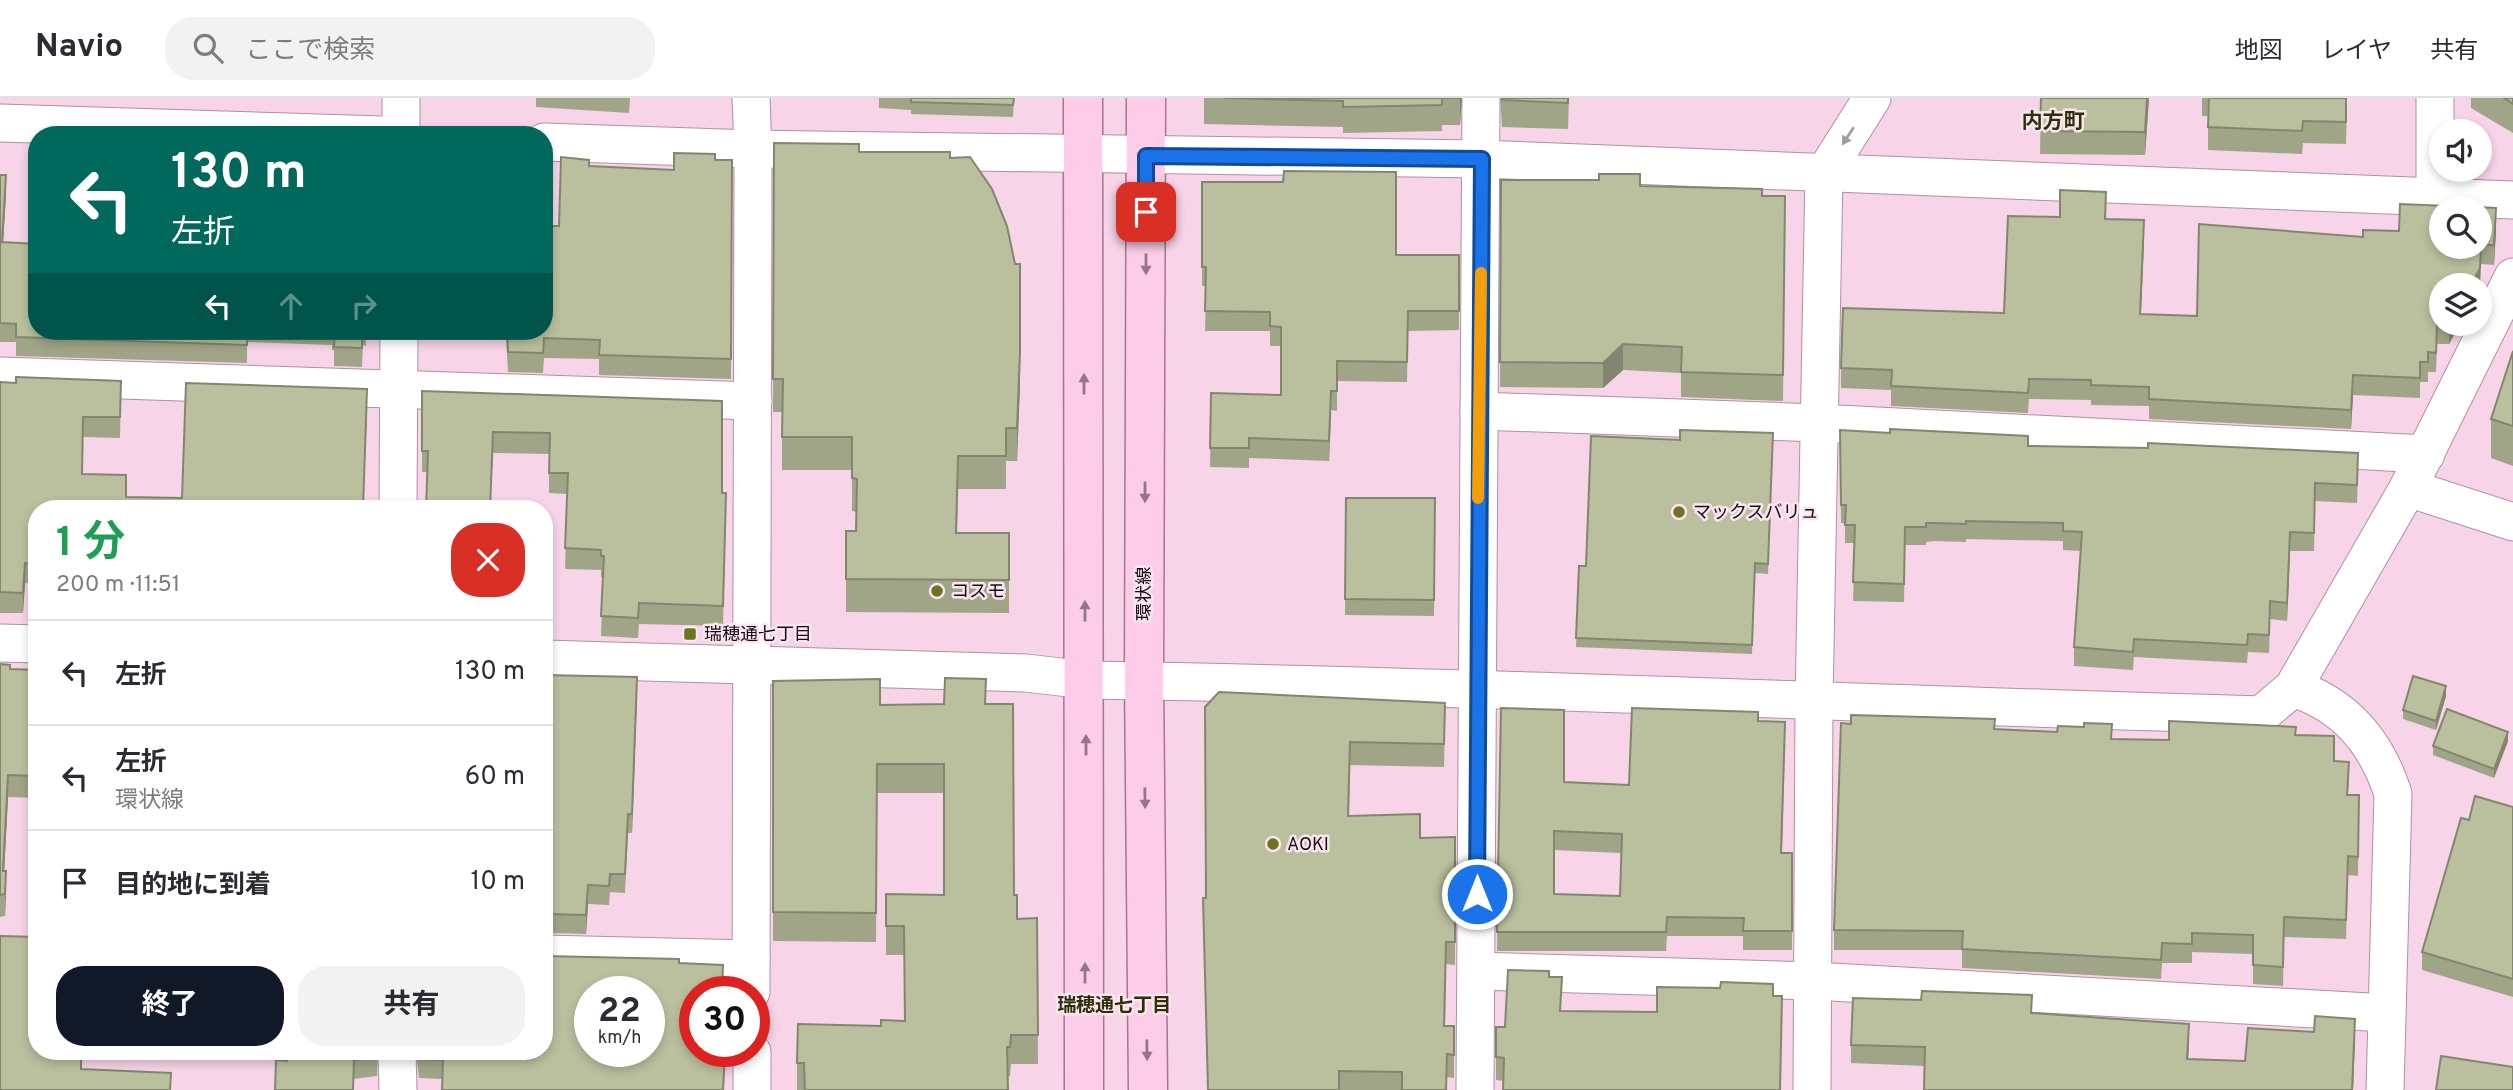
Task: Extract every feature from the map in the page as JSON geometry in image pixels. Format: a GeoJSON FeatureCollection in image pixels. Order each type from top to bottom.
{"type":"FeatureCollection","features":[{"type":"Feature","properties":{"kind":"main road"},"geometry":{"type":"LineString","coordinates":[[1083,98],[1086,680],[1084,1090]]}},
{"type":"Feature","properties":{"kind":"main road","name":"環状線"},"geometry":{"type":"LineString","coordinates":[[1146,98],[1144,680],[1147,1090]]}},
{"type":"Feature","properties":{"kind":"street"},"geometry":{"type":"LineString","coordinates":[[401,98],[401,126]]}},
{"type":"Feature","properties":{"kind":"street"},"geometry":{"type":"LineString","coordinates":[[553,955],[751,976],[751,98]]}},
{"type":"Feature","properties":{"kind":"street"},"geometry":{"type":"LineString","coordinates":[[1475,1090],[1481,98]]}},
{"type":"Feature","properties":{"kind":"street"},"geometry":{"type":"LineString","coordinates":[[1812,1090],[1814,702],[1824,174],[1872,98]]}},
{"type":"Feature","properties":{"kind":"street"},"geometry":{"type":"LineString","coordinates":[[2435,98],[2435,196]]}},
{"type":"Feature","properties":{"kind":"street"},"geometry":{"type":"LineString","coordinates":[[0,123],[96,126]]}},
{"type":"Feature","properties":{"kind":"street"},"geometry":{"type":"LineString","coordinates":[[553,142],[753,149],[1482,159],[2429,199]]}},
{"type":"Feature","properties":{"kind":"street"},"geometry":{"type":"LineString","coordinates":[[2492,200],[2513,200]]}},
{"type":"Feature","properties":{"kind":"street"},"geometry":{"type":"LineString","coordinates":[[553,659],[1026,673],[1086,680],[1477,688],[1814,702],[2261,715],[2293,688],[2408,488],[2513,278]]}},
{"type":"Feature","properties":{"kind":"street"},"geometry":{"type":"LineString","coordinates":[[398,500],[399,340]]}},
{"type":"Feature","properties":{"kind":"street"},"geometry":{"type":"LineString","coordinates":[[0,376],[753,401]]}},
{"type":"Feature","properties":{"kind":"street"},"geometry":{"type":"LineString","coordinates":[[1479,411],[1819,423],[2426,454]]}},
{"type":"Feature","properties":{"kind":"street"},"geometry":{"type":"LineString","coordinates":[[2408,488],[2513,522]]}},
{"type":"Feature","properties":{"kind":"street"},"geometry":{"type":"LineString","coordinates":[[0,643],[28,644]]}},
{"type":"Feature","properties":{"kind":"street"},"geometry":{"type":"LineString","coordinates":[[2293,688],[2318,696],[2337,707],[2378,757],[2393,794],[2385,1090]]}},
{"type":"Feature","properties":{"kind":"street"},"geometry":{"type":"LineString","coordinates":[[1477,971],[1813,981],[2387,1013]]}},
{"type":"Feature","properties":{"kind":"street"},"geometry":{"type":"LineString","coordinates":[[397,1060],[398,1090]]}},
{"type":"Feature","properties":{"kind":"street"},"geometry":{"type":"LineString","coordinates":[[752,1067],[752,1090]]}},
{"type":"Feature","properties":{"kind":"building"},"geometry":{"type":"Polygon","coordinates":[[[911,98],[1014,98],[1013,105],[911,102],[911,98]]]}},
{"type":"Feature","properties":{"kind":"building"},"geometry":{"type":"Polygon","coordinates":[[[1224,98],[1442,98],[1442,105],[1343,107],[1343,101],[1224,98]]]}},
{"type":"Feature","properties":{"kind":"building"},"geometry":{"type":"Polygon","coordinates":[[[1568,98],[1568,103],[1502,100],[1568,98]]]}},
{"type":"Feature","properties":{"kind":"building"},"geometry":{"type":"Polygon","coordinates":[[[2041,98],[2147,98],[2145,132],[2040,131],[2041,98]]]}},
{"type":"Feature","properties":{"kind":"building"},"geometry":{"type":"Polygon","coordinates":[[[2209,98],[2346,98],[2346,122],[2303,121],[2302,131],[2208,127],[2209,98]]]}},
{"type":"Feature","properties":{"kind":"building"},"geometry":{"type":"Polygon","coordinates":[[[774,143],[859,144],[859,152],[950,152],[950,158],[970,157],[992,189],[1007,226],[1015,264],[1020,264],[1017,428],[1006,428],[1006,456],[958,456],[956,533],[1009,533],[1009,580],[846,579],[846,531],[856,531],[857,479],[852,478],[852,437],[782,437],[783,379],[773,379],[774,143]]]}},
{"type":"Feature","properties":{"kind":"building"},"geometry":{"type":"Polygon","coordinates":[[[674,153],[715,154],[715,160],[732,160],[731,359],[599,355],[600,340],[553,338],[553,226],[559,226],[561,157],[589,160],[589,166],[674,170],[674,153]]]}},
{"type":"Feature","properties":{"kind":"building"},"geometry":{"type":"Polygon","coordinates":[[[1284,171],[1396,172],[1396,255],[1459,255],[1459,311],[1408,311],[1407,362],[1337,361],[1337,391],[1331,391],[1329,441],[1249,438],[1249,448],[1210,448],[1211,393],[1281,395],[1281,327],[1270,326],[1270,312],[1205,311],[1202,182],[1283,182],[1284,171]]]}},
{"type":"Feature","properties":{"kind":"building"},"geometry":{"type":"Polygon","coordinates":[[[1599,174],[1640,174],[1640,186],[1762,189],[1762,196],[1785,196],[1783,375],[1681,372],[1682,347],[1623,344],[1603,363],[1500,362],[1501,180],[1599,180],[1599,174]]]}},
{"type":"Feature","properties":{"kind":"building"},"geometry":{"type":"Polygon","coordinates":[[[0,175],[6,175],[2,242],[28,243],[28,337],[16,337],[16,324],[0,323],[0,175]]]}},
{"type":"Feature","properties":{"kind":"building"},"geometry":{"type":"Polygon","coordinates":[[[2060,190],[2106,192],[2105,219],[2144,220],[2140,314],[2197,316],[2199,224],[2363,237],[2363,230],[2399,231],[2400,204],[2429,205],[2429,259],[2480,259],[2480,268],[2477,273],[2429,273],[2429,336],[2437,336],[2436,353],[2428,352],[2428,362],[2420,362],[2420,378],[2353,375],[2351,410],[2149,399],[2149,387],[2091,385],[2091,380],[2029,379],[2028,393],[1891,386],[1892,370],[1841,368],[1843,308],[2004,313],[2008,216],[2060,217],[2060,190]]]}},
{"type":"Feature","properties":{"kind":"building"},"geometry":{"type":"Polygon","coordinates":[[[2492,208],[2496,208],[2492,245],[2492,208]]]}},
{"type":"Feature","properties":{"kind":"building"},"geometry":{"type":"Polygon","coordinates":[[[103,340],[247,340],[247,345],[103,340]]]}},
{"type":"Feature","properties":{"kind":"building"},"geometry":{"type":"Polygon","coordinates":[[[334,340],[362,340],[362,348],[334,347],[334,340]]]}},
{"type":"Feature","properties":{"kind":"building"},"geometry":{"type":"Polygon","coordinates":[[[507,340],[544,340],[543,353],[508,352],[507,340]]]}},
{"type":"Feature","properties":{"kind":"building"},"geometry":{"type":"Polygon","coordinates":[[[2513,351],[2513,426],[2491,419],[2513,351]]]}},
{"type":"Feature","properties":{"kind":"building"},"geometry":{"type":"Polygon","coordinates":[[[16,377],[121,381],[120,417],[83,417],[82,474],[126,475],[126,497],[182,498],[186,383],[367,389],[363,500],[28,500],[28,563],[25,563],[23,593],[0,592],[0,382],[16,383],[16,377]]]}},
{"type":"Feature","properties":{"kind":"building"},"geometry":{"type":"Polygon","coordinates":[[[422,391],[722,401],[722,493],[726,493],[723,606],[639,603],[638,618],[601,616],[604,556],[601,556],[601,550],[565,548],[568,473],[549,473],[550,433],[493,432],[490,500],[426,500],[428,451],[422,451],[422,391]]]}},
{"type":"Feature","properties":{"kind":"building"},"geometry":{"type":"Polygon","coordinates":[[[1890,429],[2028,436],[2028,446],[2148,448],[2148,443],[2358,453],[2357,485],[2315,483],[2314,533],[2290,532],[2287,603],[2270,601],[2269,635],[2248,634],[2247,645],[2134,639],[2133,652],[2074,647],[2082,532],[2063,531],[2063,523],[1966,521],[1966,524],[1926,523],[1926,527],[1905,527],[1904,584],[1853,582],[1855,525],[1845,525],[1846,505],[1841,505],[1840,430],[1890,433],[1890,429]]]}},
{"type":"Feature","properties":{"kind":"building","name":"マックスバリュ"},"geometry":{"type":"Polygon","coordinates":[[[1680,430],[1773,433],[1768,564],[1755,563],[1752,645],[1576,638],[1579,566],[1586,566],[1591,436],[1680,440],[1680,430]]]}},
{"type":"Feature","properties":{"kind":"building"},"geometry":{"type":"Polygon","coordinates":[[[1346,498],[1435,498],[1434,600],[1345,599],[1346,498]]]}},
{"type":"Feature","properties":{"kind":"building"},"geometry":{"type":"Polygon","coordinates":[[[0,664],[10,665],[10,669],[28,670],[28,776],[8,775],[3,871],[6,871],[5,894],[0,895],[0,664]]]}},
{"type":"Feature","properties":{"kind":"building"},"geometry":{"type":"Polygon","coordinates":[[[553,675],[637,677],[632,814],[628,814],[625,874],[610,874],[609,886],[588,885],[586,915],[553,914],[553,675]]]}},
{"type":"Feature","properties":{"kind":"building"},"geometry":{"type":"Polygon","coordinates":[[[2413,676],[2446,686],[2436,721],[2403,710],[2413,676]]]}},
{"type":"Feature","properties":{"kind":"building"},"geometry":{"type":"Polygon","coordinates":[[[945,678],[986,679],[985,704],[1013,704],[1014,895],[1017,895],[1017,919],[1037,918],[1038,1035],[1011,1035],[1010,1047],[1007,1047],[1008,1090],[805,1090],[804,1063],[797,1063],[798,1024],[881,1026],[881,1020],[905,1021],[904,926],[886,926],[886,894],[944,895],[944,764],[877,764],[876,913],[773,912],[773,681],[880,679],[880,705],[944,704],[945,678]]]}},
{"type":"Feature","properties":{"kind":"building"},"geometry":{"type":"Polygon","coordinates":[[[1219,692],[1445,703],[1444,744],[1350,742],[1348,816],[1420,814],[1420,838],[1455,837],[1455,942],[1446,942],[1444,1026],[1454,1026],[1454,1055],[1447,1054],[1446,1090],[1402,1090],[1402,1072],[1339,1071],[1339,1090],[1208,1090],[1203,898],[1206,898],[1205,707],[1219,692]]]}},
{"type":"Feature","properties":{"kind":"building"},"geometry":{"type":"Polygon","coordinates":[[[1501,708],[1564,710],[1564,782],[1629,785],[1632,708],[1758,712],[1758,721],[1785,722],[1781,853],[1792,853],[1792,931],[1743,931],[1744,918],[1667,917],[1666,932],[1497,932],[1501,708]],[[1554,831],[1554,894],[1620,896],[1622,834],[1554,831]]]}},
{"type":"Feature","properties":{"kind":"building"},"geometry":{"type":"Polygon","coordinates":[[[2447,709],[2508,732],[2494,769],[2433,746],[2447,709]]]}},
{"type":"Feature","properties":{"kind":"building"},"geometry":{"type":"Polygon","coordinates":[[[1851,715],[1995,719],[1994,729],[2057,732],[2058,726],[2112,724],[2111,739],[2169,740],[2169,721],[2296,727],[2295,735],[2334,736],[2334,761],[2349,762],[2347,795],[2359,795],[2358,857],[2348,856],[2346,920],[2284,917],[2283,967],[2253,965],[2253,935],[2192,933],[2192,944],[2162,943],[2161,960],[1962,949],[1963,931],[1834,930],[1841,723],[1851,724],[1851,715]]]}},
{"type":"Feature","properties":{"kind":"building"},"geometry":{"type":"Polygon","coordinates":[[[2475,796],[2513,807],[2513,979],[2422,952],[2461,818],[2469,820],[2475,796]]]}},
{"type":"Feature","properties":{"kind":"building"},"geometry":{"type":"Polygon","coordinates":[[[0,936],[28,937],[28,1060],[81,1060],[81,1069],[171,1073],[170,1090],[0,1090],[0,936]]]}},
{"type":"Feature","properties":{"kind":"building"},"geometry":{"type":"Polygon","coordinates":[[[553,956],[679,959],[679,963],[723,965],[723,976],[679,976],[679,1067],[724,1067],[723,1090],[442,1090],[443,1060],[553,1060],[553,956]]]}},
{"type":"Feature","properties":{"kind":"building"},"geometry":{"type":"Polygon","coordinates":[[[1508,970],[1549,971],[1549,977],[1562,977],[1560,1011],[1657,1012],[1657,987],[1720,988],[1721,982],[1773,984],[1773,996],[1782,996],[1780,1090],[1503,1090],[1504,1058],[1496,1057],[1496,1027],[1505,1027],[1508,970]]]}},
{"type":"Feature","properties":{"kind":"building"},"geometry":{"type":"Polygon","coordinates":[[[1922,991],[2032,995],[2031,1013],[2189,1024],[2187,1059],[2245,1061],[2248,1028],[2314,1032],[2315,1016],[2355,1019],[2352,1090],[1924,1090],[1925,1047],[1851,1045],[1853,998],[1921,1000],[1922,991]]]}},
{"type":"Feature","properties":{"kind":"building"},"geometry":{"type":"Polygon","coordinates":[[[2441,1056],[2513,1067],[2513,1090],[2436,1090],[2441,1056]]]}},
{"type":"Feature","properties":{"kind":"building"},"geometry":{"type":"Polygon","coordinates":[[[276,1060],[354,1060],[353,1090],[275,1090],[276,1060]]]}},
{"type":"Feature","properties":{"kind":"slow traffic"},"geometry":{"type":"LineString","coordinates":[[1478,498],[1481,273]]}},
{"type":"Feature","properties":{"kind":"place","name":"マックスバリュ"},"geometry":{"type":"Point","coordinates":[1679,512]}},
{"type":"Feature","properties":{"kind":"place","name":"コスモ"},"geometry":{"type":"Point","coordinates":[937,591]}},
{"type":"Feature","properties":{"kind":"place","name":"瑞穂通七丁目"},"geometry":{"type":"Point","coordinates":[690,634]}},
{"type":"Feature","properties":{"kind":"place","name":"AOKI"},"geometry":{"type":"Point","coordinates":[1273,844]}},
{"type":"Feature","properties":{"kind":"district","name":"内方町"},"geometry":{"type":"Point","coordinates":[2053,121]}},
{"type":"Feature","properties":{"kind":"district","name":"瑞穂通七丁目"},"geometry":{"type":"Point","coordinates":[1114,1004]}},
{"type":"Feature","properties":{"kind":"route"},"geometry":{"type":"LineString","coordinates":[[1146,212],[1146,156],[1482,159],[1477,894]]}}]}
